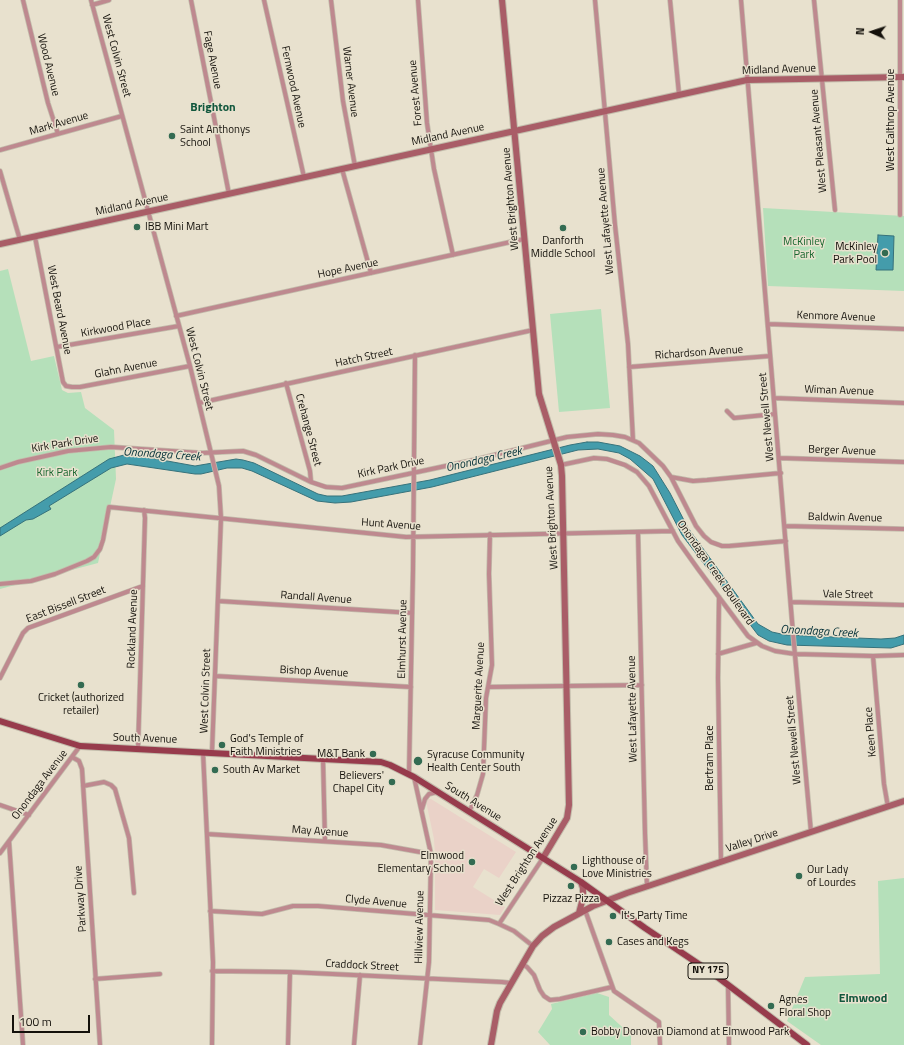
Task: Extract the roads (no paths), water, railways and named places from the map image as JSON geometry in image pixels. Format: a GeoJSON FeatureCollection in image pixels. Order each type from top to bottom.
{"type":"FeatureCollection","features":[{"type":"Feature","properties":{"kind":"main road","name":"South Avenue"},"geometry":{"type":"LineString","coordinates":[[0,721],[80,746],[381,762],[390,765],[411,775],[581,882],[728,985],[807,1045]]}},
{"type":"Feature","properties":{"kind":"street","name":"Wood Avenue"},"geometry":{"type":"LineString","coordinates":[[23,0],[48,103],[58,134]]}},
{"type":"Feature","properties":{"kind":"street"},"geometry":{"type":"LineString","coordinates":[[92,2],[109,0]]}},
{"type":"Feature","properties":{"kind":"street","name":"Fage Avenue"},"geometry":{"type":"LineString","coordinates":[[191,0],[229,194]]}},
{"type":"Feature","properties":{"kind":"street","name":"Fernwood Avenue"},"geometry":{"type":"LineString","coordinates":[[264,0],[304,177]]}},
{"type":"Feature","properties":{"kind":"street","name":"Warner Avenue"},"geometry":{"type":"LineString","coordinates":[[332,0],[343,101],[354,166]]}},
{"type":"Feature","properties":{"kind":"street","name":"Forest Avenue"},"geometry":{"type":"LineString","coordinates":[[418,0],[427,122],[431,149],[453,255]]}},
{"type":"Feature","properties":{"kind":"street","name":"West Brighton Avenue"},"geometry":{"type":"LineString","coordinates":[[499,924],[543,858],[568,814],[569,777],[562,476],[560,462],[539,394],[502,0]]}},
{"type":"Feature","properties":{"kind":"street","name":"West Lafayette Avenue"},"geometry":{"type":"LineString","coordinates":[[595,0],[629,367],[633,440]]}},
{"type":"Feature","properties":{"kind":"street"},"geometry":{"type":"LineString","coordinates":[[670,0],[679,94]]}},
{"type":"Feature","properties":{"kind":"street","name":"West Newell Street"},"geometry":{"type":"LineString","coordinates":[[741,0],[794,648],[811,832]]}},
{"type":"Feature","properties":{"kind":"street","name":"West Pleasant Avenue"},"geometry":{"type":"LineString","coordinates":[[814,0],[835,210]]}},
{"type":"Feature","properties":{"kind":"street","name":"West Calthrop Avenue"},"geometry":{"type":"LineString","coordinates":[[900,0],[902,78],[900,215]]}},
{"type":"Feature","properties":{"kind":"street","name":"West Colvin Street"},"geometry":{"type":"LineString","coordinates":[[92,2],[190,366],[219,486],[221,518],[212,752]]}},
{"type":"Feature","properties":{"kind":"street","name":"Midland Avenue"},"geometry":{"type":"LineString","coordinates":[[0,244],[747,80],[902,78]]}},
{"type":"Feature","properties":{"kind":"street","name":"Mark Avenue"},"geometry":{"type":"LineString","coordinates":[[0,150],[122,116]]}},
{"type":"Feature","properties":{"kind":"street"},"geometry":{"type":"LineString","coordinates":[[342,169],[371,273]]}},
{"type":"Feature","properties":{"kind":"street"},"geometry":{"type":"LineString","coordinates":[[0,172],[20,240]]}},
{"type":"Feature","properties":{"kind":"street","name":"West Beard Avenue"},"geometry":{"type":"LineString","coordinates":[[35,237],[63,382],[66,386]]}},
{"type":"Feature","properties":{"kind":"street","name":"Hope Avenue"},"geometry":{"type":"LineString","coordinates":[[176,316],[524,239]]}},
{"type":"Feature","properties":{"kind":"street","name":"Kenmore Avenue"},"geometry":{"type":"LineString","coordinates":[[768,324],[904,328]]}},
{"type":"Feature","properties":{"kind":"street","name":"Kirkwood Place"},"geometry":{"type":"LineString","coordinates":[[57,347],[179,326]]}},
{"type":"Feature","properties":{"kind":"street","name":"Hatch Street"},"geometry":{"type":"LineString","coordinates":[[199,403],[533,330]]}},
{"type":"Feature","properties":{"kind":"street"},"geometry":{"type":"LineString","coordinates":[[415,356],[415,473]]}},
{"type":"Feature","properties":{"kind":"street","name":"Richardson Avenue"},"geometry":{"type":"LineString","coordinates":[[629,367],[770,356]]}},
{"type":"Feature","properties":{"kind":"street","name":"Glahn Avenue"},"geometry":{"type":"LineString","coordinates":[[66,386],[80,387],[190,366]]}},
{"type":"Feature","properties":{"kind":"street","name":"Crehange Street"},"geometry":{"type":"LineString","coordinates":[[286,383],[310,470],[311,482]]}},
{"type":"Feature","properties":{"kind":"street","name":"Wiman Avenue"},"geometry":{"type":"LineString","coordinates":[[774,398],[904,403]]}},
{"type":"Feature","properties":{"kind":"street"},"geometry":{"type":"LineString","coordinates":[[727,411],[734,418],[775,414]]}},
{"type":"Feature","properties":{"kind":"street","name":"Kirk Park Drive"},"geometry":{"type":"LineString","coordinates":[[0,468],[18,462],[68,451],[111,447],[211,453],[232,450],[248,452],[311,482],[326,487],[342,488],[554,443],[567,437],[598,434],[624,436],[640,444],[663,466],[671,477],[696,526],[711,542],[729,546],[786,541]]}},
{"type":"Feature","properties":{"kind":"street","name":"Onondaga Creek Boulevard"},"geometry":{"type":"LineString","coordinates":[[560,462],[607,458],[625,465],[637,472],[649,486],[678,541],[748,636],[756,643],[775,651],[795,654],[873,656],[904,655]]}},
{"type":"Feature","properties":{"kind":"street","name":"Berger Avenue"},"geometry":{"type":"LineString","coordinates":[[779,458],[904,462]]}},
{"type":"Feature","properties":{"kind":"street","name":"Elmhurst Avenue"},"geometry":{"type":"LineString","coordinates":[[411,775],[415,473]]}},
{"type":"Feature","properties":{"kind":"street"},"geometry":{"type":"LineString","coordinates":[[671,477],[693,481],[780,473]]}},
{"type":"Feature","properties":{"kind":"street","name":"Hunt Avenue"},"geometry":{"type":"LineString","coordinates":[[0,584],[31,581],[68,569],[94,557],[103,540],[109,507],[390,536],[413,537],[490,534],[673,531]]}},
{"type":"Feature","properties":{"kind":"street","name":"Rockland Avenue"},"geometry":{"type":"LineString","coordinates":[[138,749],[145,518],[144,510]]}},
{"type":"Feature","properties":{"kind":"street","name":"Baldwin Avenue"},"geometry":{"type":"LineString","coordinates":[[785,526],[904,529]]}},
{"type":"Feature","properties":{"kind":"street","name":"West Lafayette Avenue"},"geometry":{"type":"LineString","coordinates":[[638,532],[647,886]]}},
{"type":"Feature","properties":{"kind":"street","name":"Marguerite Avenue"},"geometry":{"type":"LineString","coordinates":[[469,812],[477,796],[483,774],[486,698],[492,664],[489,574],[490,534]]}},
{"type":"Feature","properties":{"kind":"street","name":"East Bissell Street"},"geometry":{"type":"LineString","coordinates":[[0,678],[23,633],[28,628],[143,586]]}},
{"type":"Feature","properties":{"kind":"street","name":"Bertram Place"},"geometry":{"type":"LineString","coordinates":[[719,597],[718,654],[721,862]]}},
{"type":"Feature","properties":{"kind":"street","name":"Randall Avenue"},"geometry":{"type":"LineString","coordinates":[[218,601],[412,613]]}},
{"type":"Feature","properties":{"kind":"street","name":"Vale Street"},"geometry":{"type":"LineString","coordinates":[[791,602],[904,605]]}},
{"type":"Feature","properties":{"kind":"street"},"geometry":{"type":"LineString","coordinates":[[718,654],[756,643]]}},
{"type":"Feature","properties":{"kind":"street","name":"Keen Place"},"geometry":{"type":"LineString","coordinates":[[873,656],[884,784],[888,807]]}},
{"type":"Feature","properties":{"kind":"street","name":"Bishop Avenue"},"geometry":{"type":"LineString","coordinates":[[215,676],[411,687]]}},
{"type":"Feature","properties":{"kind":"street"},"geometry":{"type":"LineString","coordinates":[[488,687],[642,685]]}},
{"type":"Feature","properties":{"kind":"street","name":"Onondaga Avenue"},"geometry":{"type":"LineString","coordinates":[[0,853],[80,746]]}},
{"type":"Feature","properties":{"kind":"street"},"geometry":{"type":"LineString","coordinates":[[203,752],[212,971],[212,1045]]}},
{"type":"Feature","properties":{"kind":"street","name":"Parkway Drive"},"geometry":{"type":"LineString","coordinates":[[72,757],[81,763],[100,1045]]}},
{"type":"Feature","properties":{"kind":"street"},"geometry":{"type":"LineString","coordinates":[[323,759],[325,841]]}},
{"type":"Feature","properties":{"kind":"street","name":"Hillview Avenue"},"geometry":{"type":"LineString","coordinates":[[411,775],[422,809],[431,854],[428,978],[420,1045]]}},
{"type":"Feature","properties":{"kind":"street"},"geometry":{"type":"LineString","coordinates":[[83,786],[104,782],[111,785],[115,789],[129,838],[134,893]]}},
{"type":"Feature","properties":{"kind":"street"},"geometry":{"type":"LineString","coordinates":[[422,809],[425,799],[429,794],[438,792]]}},
{"type":"Feature","properties":{"kind":"street","name":"Valley Drive"},"geometry":{"type":"LineString","coordinates":[[491,1045],[497,1011],[511,983],[533,946],[554,926],[607,900],[904,801]]}},
{"type":"Feature","properties":{"kind":"street"},"geometry":{"type":"LineString","coordinates":[[0,804],[29,815]]}},
{"type":"Feature","properties":{"kind":"street","name":"May Avenue"},"geometry":{"type":"LineString","coordinates":[[207,834],[381,845],[431,854]]}},
{"type":"Feature","properties":{"kind":"street"},"geometry":{"type":"LineString","coordinates":[[9,841],[23,1045]]}},
{"type":"Feature","properties":{"kind":"street"},"geometry":{"type":"LineString","coordinates":[[581,882],[583,888],[582,911],[612,987],[616,993],[659,1022],[660,1045]]}},
{"type":"Feature","properties":{"kind":"street","name":"Clyde Avenue"},"geometry":{"type":"LineString","coordinates":[[210,911],[262,914],[294,906],[305,906],[489,920],[514,931],[533,946]]}},
{"type":"Feature","properties":{"kind":"street"},"geometry":{"type":"LineString","coordinates":[[522,964],[534,975],[540,990],[544,996],[550,1000],[612,987]]}},
{"type":"Feature","properties":{"kind":"street","name":"Craddock Street"},"geometry":{"type":"LineString","coordinates":[[212,971],[290,972],[511,983]]}},
{"type":"Feature","properties":{"kind":"street"},"geometry":{"type":"LineString","coordinates":[[288,1045],[290,972]]}},
{"type":"Feature","properties":{"kind":"street"},"geometry":{"type":"LineString","coordinates":[[95,979],[160,974]]}},
{"type":"Feature","properties":{"kind":"street"},"geometry":{"type":"LineString","coordinates":[[354,1045],[360,975]]}},
{"type":"Feature","properties":{"kind":"street"},"geometry":{"type":"LineString","coordinates":[[728,985],[729,1045]]}},
{"type":"Feature","properties":{"kind":"water","name":"McKinley Park Pool"},"geometry":{"type":"Polygon","coordinates":[[[878,235],[894,236],[893,270],[876,270],[878,235]]]}},
{"type":"Feature","properties":{"kind":"water"},"geometry":{"type":"Polygon","coordinates":[[[587,442],[598,442],[620,446],[640,456],[653,466],[670,493],[688,528],[758,624],[772,632],[786,635],[881,639],[895,638],[904,635],[904,644],[891,648],[787,645],[769,641],[758,635],[682,535],[653,479],[630,459],[619,453],[598,449],[578,450],[432,487],[351,502],[335,503],[317,501],[252,471],[242,468],[227,468],[195,474],[127,464],[111,468],[49,506],[51,509],[33,519],[26,520],[0,536],[0,528],[109,459],[124,455],[134,455],[195,466],[236,459],[243,460],[254,463],[318,494],[327,496],[342,496],[430,480],[587,442]]]}},
{"type":"Feature","properties":{"kind":"place","name":"Saint Anthonys School"},"geometry":{"type":"Point","coordinates":[172,136]}},
{"type":"Feature","properties":{"kind":"place","name":"IBB Mini Mart"},"geometry":{"type":"Point","coordinates":[137,227]}},
{"type":"Feature","properties":{"kind":"place","name":"Danforth Middle School"},"geometry":{"type":"Point","coordinates":[563,228]}},
{"type":"Feature","properties":{"kind":"place","name":"McKinley Park Pool"},"geometry":{"type":"Point","coordinates":[885,253]}},
{"type":"Feature","properties":{"kind":"place","name":"Cricket (authorized retailer)"},"geometry":{"type":"Point","coordinates":[81,685]}},
{"type":"Feature","properties":{"kind":"place","name":"God's Temple of Faith Ministries"},"geometry":{"type":"Point","coordinates":[222,745]}},
{"type":"Feature","properties":{"kind":"place","name":"M&T Bank"},"geometry":{"type":"Point","coordinates":[373,754]}},
{"type":"Feature","properties":{"kind":"place","name":"Syracuse Community Health Center South"},"geometry":{"type":"Point","coordinates":[418,761]}},
{"type":"Feature","properties":{"kind":"place","name":"South Av Market"},"geometry":{"type":"Point","coordinates":[215,770]}},
{"type":"Feature","properties":{"kind":"place","name":"Believers' Chapel City"},"geometry":{"type":"Point","coordinates":[392,782]}},
{"type":"Feature","properties":{"kind":"place","name":"Elmwood Elementary School"},"geometry":{"type":"Point","coordinates":[472,862]}},
{"type":"Feature","properties":{"kind":"place","name":"Lighthouse of Love Ministries"},"geometry":{"type":"Point","coordinates":[574,867]}},
{"type":"Feature","properties":{"kind":"place","name":"Our Lady of Lourdes"},"geometry":{"type":"Point","coordinates":[799,876]}},
{"type":"Feature","properties":{"kind":"place","name":"Pizzaz Pizza"},"geometry":{"type":"Point","coordinates":[571,886]}},
{"type":"Feature","properties":{"kind":"place","name":"It's Party Time"},"geometry":{"type":"Point","coordinates":[613,916]}},
{"type":"Feature","properties":{"kind":"place","name":"Cases and Kegs"},"geometry":{"type":"Point","coordinates":[609,942]}},
{"type":"Feature","properties":{"kind":"place","name":"Agnes Floral Shop"},"geometry":{"type":"Point","coordinates":[771,1006]}},
{"type":"Feature","properties":{"kind":"place","name":"Bobby Donovan Diamond at Elmwood Park"},"geometry":{"type":"Point","coordinates":[583,1032]}},
{"type":"Feature","properties":{"kind":"district","name":"Brighton"},"geometry":{"type":"Point","coordinates":[213,108]}},
{"type":"Feature","properties":{"kind":"district","name":"Elmwood"},"geometry":{"type":"Point","coordinates":[863,999]}},
{"type":"Feature","properties":{"kind":"park label","name":"McKinley Park"},"geometry":{"type":"Point","coordinates":[804,248]}},
{"type":"Feature","properties":{"kind":"park label","name":"Kirk Park"},"geometry":{"type":"Point","coordinates":[57,473]}},
{"type":"Feature","properties":{"kind":"water label","name":"Onondaga Creek"},"geometry":{"type":"Point","coordinates":[162,455]}},
{"type":"Feature","properties":{"kind":"water label","name":"Onondaga Creek"},"geometry":{"type":"Point","coordinates":[484,460]}},
{"type":"Feature","properties":{"kind":"water label","name":"Onondaga Creek"},"geometry":{"type":"Point","coordinates":[819,632]}}]}
